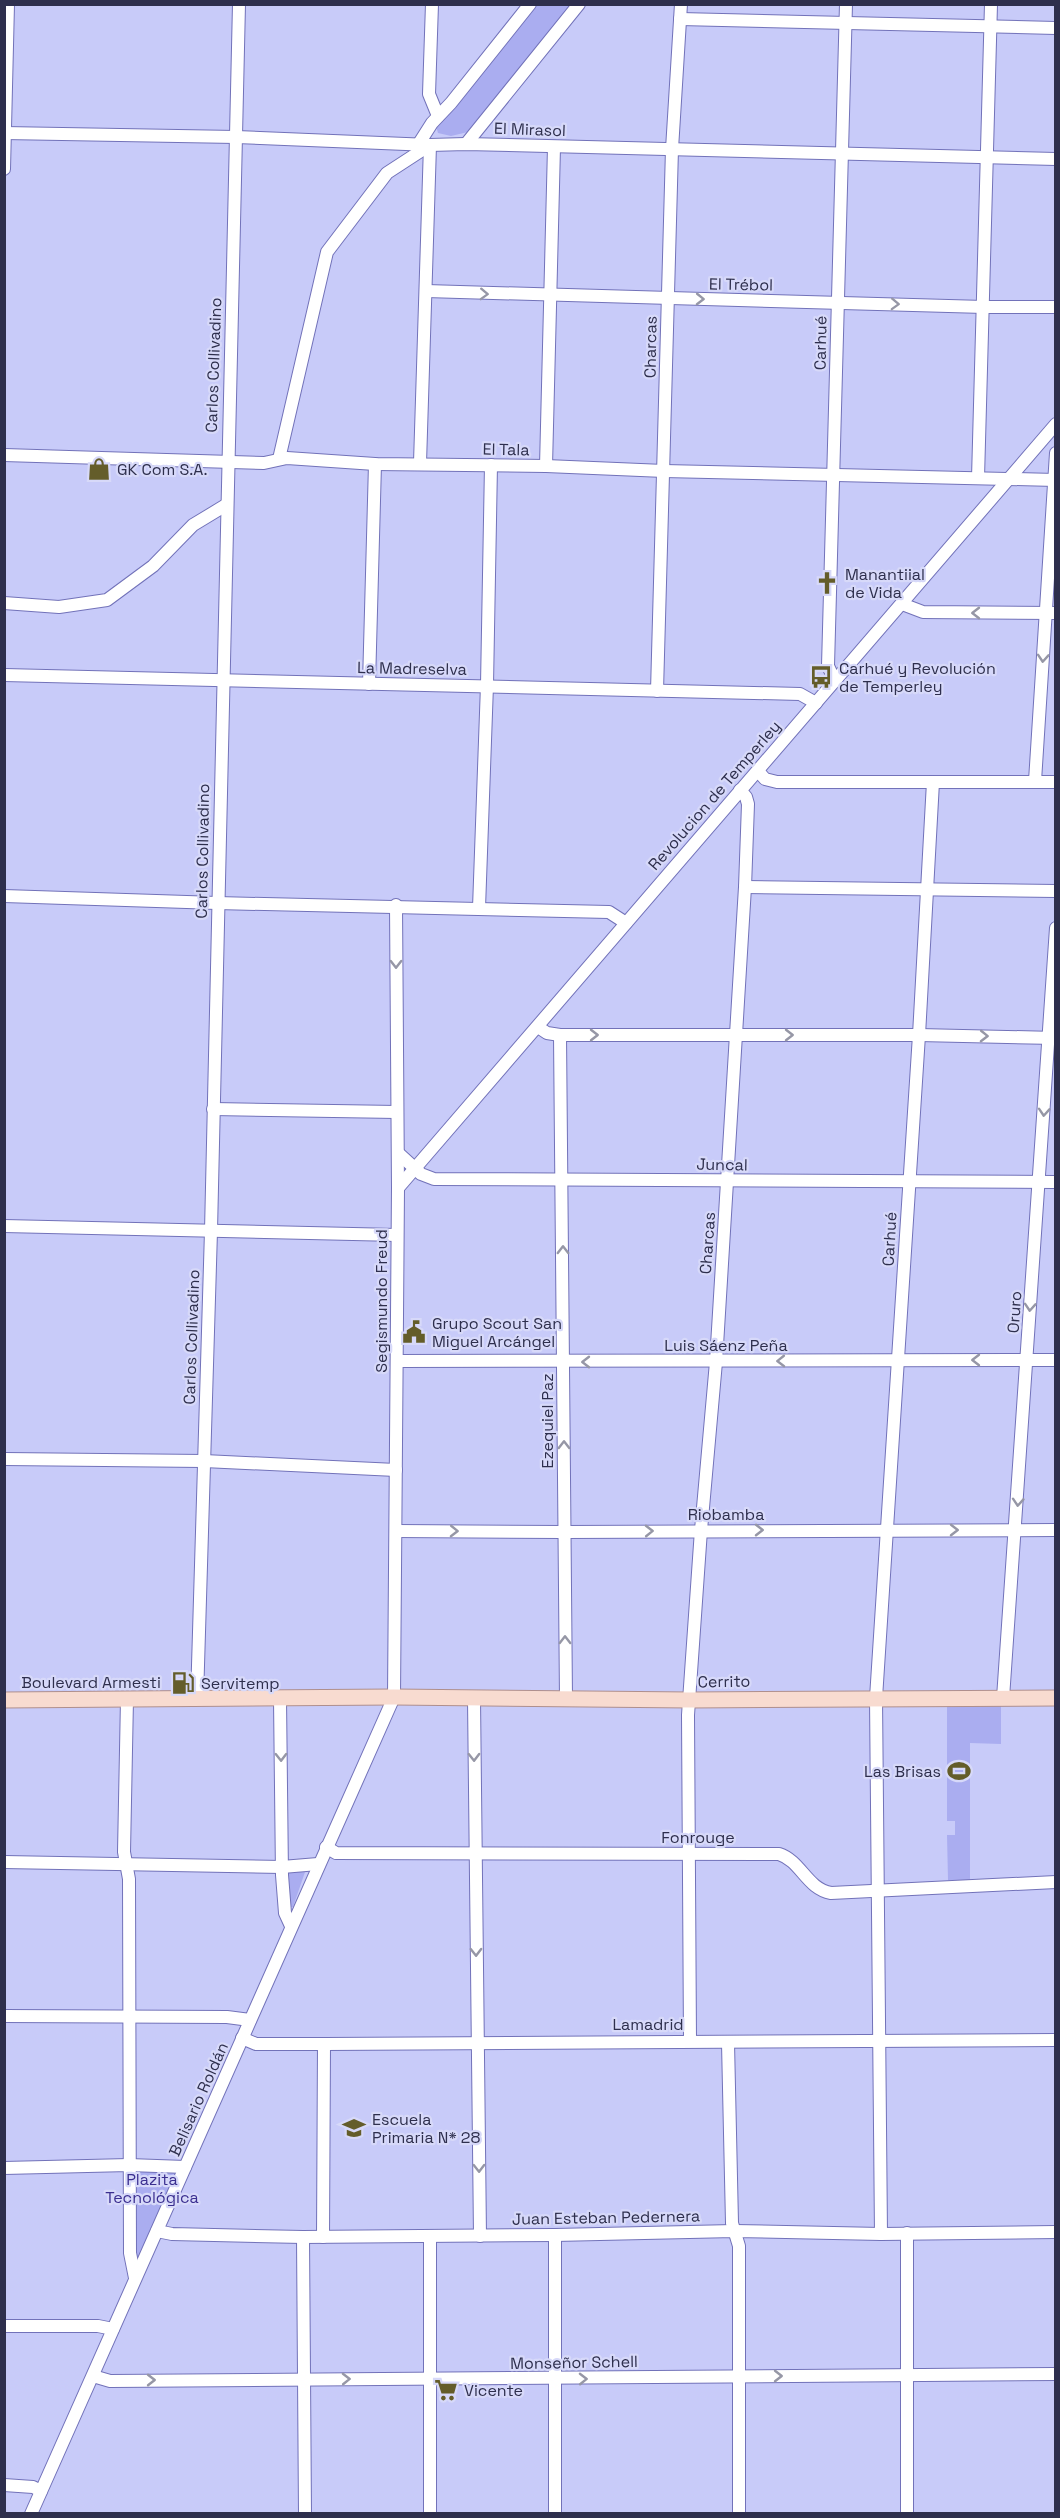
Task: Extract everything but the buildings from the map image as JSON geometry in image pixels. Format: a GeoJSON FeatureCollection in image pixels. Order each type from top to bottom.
{"type":"FeatureCollection","features":[{"type":"Feature","properties":{"kind":"main road","name":"Boulevard Armesti"},"geometry":{"type":"LineString","coordinates":[[4,1700],[394,1697]]}},
{"type":"Feature","properties":{"kind":"main road","name":"Cerrito"},"geometry":{"type":"LineString","coordinates":[[394,1697],[690,1700],[1056,1698]]}},
{"type":"Feature","properties":{"kind":"street"},"geometry":{"type":"LineString","coordinates":[[4,169],[8,4]]}},
{"type":"Feature","properties":{"kind":"street","name":"Carlos Collivadino"},"geometry":{"type":"LineString","coordinates":[[197,1699],[211,1231],[239,4]]}},
{"type":"Feature","properties":{"kind":"street"},"geometry":{"type":"LineString","coordinates":[[432,4],[429,94],[438,116]]}},
{"type":"Feature","properties":{"kind":"street"},"geometry":{"type":"LineString","coordinates":[[420,463],[426,291],[424,145],[438,116],[530,4]]}},
{"type":"Feature","properties":{"kind":"street"},"geometry":{"type":"LineString","coordinates":[[466,144],[579,4]]}},
{"type":"Feature","properties":{"kind":"street","name":"Charcas"},"geometry":{"type":"LineString","coordinates":[[657,691],[672,149],[681,4]]}},
{"type":"Feature","properties":{"kind":"street","name":"Carhué"},"geometry":{"type":"LineString","coordinates":[[835,681],[828,666],[846,4]]}},
{"type":"Feature","properties":{"kind":"street"},"geometry":{"type":"LineString","coordinates":[[978,478],[991,4]]}},
{"type":"Feature","properties":{"kind":"street"},"geometry":{"type":"LineString","coordinates":[[680,19],[1056,28]]}},
{"type":"Feature","properties":{"kind":"street","name":"El Mirasol"},"geometry":{"type":"LineString","coordinates":[[5,133],[1056,159]]}},
{"type":"Feature","properties":{"kind":"street"},"geometry":{"type":"LineString","coordinates":[[279,459],[327,252],[387,173],[424,145]]}},
{"type":"Feature","properties":{"kind":"street"},"geometry":{"type":"LineString","coordinates":[[546,466],[554,147]]}},
{"type":"Feature","properties":{"kind":"street","name":"El Trébol"},"geometry":{"type":"LineString","coordinates":[[426,291],[668,299],[1056,307]]}},
{"type":"Feature","properties":{"kind":"street","name":"Revolucion de Temperley"},"geometry":{"type":"LineString","coordinates":[[398,1188],[1056,424]]}},
{"type":"Feature","properties":{"kind":"street"},"geometry":{"type":"LineString","coordinates":[[1035,781],[1051,613],[1056,453]]}},
{"type":"Feature","properties":{"kind":"street","name":"El Tala"},"geometry":{"type":"LineString","coordinates":[[4,455],[227,460],[264,463],[279,459],[375,464],[420,463],[834,476],[1055,480]]}},
{"type":"Feature","properties":{"kind":"street"},"geometry":{"type":"LineString","coordinates":[[369,684],[375,464]]}},
{"type":"Feature","properties":{"kind":"street"},"geometry":{"type":"LineString","coordinates":[[479,908],[487,685],[491,465]]}},
{"type":"Feature","properties":{"kind":"street"},"geometry":{"type":"LineString","coordinates":[[4,603],[59,607],[107,600],[153,566],[193,525],[226,506]]}},
{"type":"Feature","properties":{"kind":"street"},"geometry":{"type":"LineString","coordinates":[[902,604],[923,612],[1051,613]]}},
{"type":"Feature","properties":{"kind":"street","name":"La Madreselva"},"geometry":{"type":"LineString","coordinates":[[4,675],[800,694],[816,703]]}},
{"type":"Feature","properties":{"kind":"street"},"geometry":{"type":"LineString","coordinates":[[758,771],[765,779],[777,782],[1056,782]]}},
{"type":"Feature","properties":{"kind":"street","name":"Carhué"},"geometry":{"type":"LineString","coordinates":[[881,2234],[876,1698],[933,782]]}},
{"type":"Feature","properties":{"kind":"street","name":"Charcas"},"geometry":{"type":"LineString","coordinates":[[690,2040],[690,1700],[700,1530],[716,1362],[745,887],[748,804],[740,790]]}},
{"type":"Feature","properties":{"kind":"street"},"geometry":{"type":"LineString","coordinates":[[745,887],[1056,891]]}},
{"type":"Feature","properties":{"kind":"street"},"geometry":{"type":"LineString","coordinates":[[4,896],[609,912],[626,923]]}},
{"type":"Feature","properties":{"kind":"street","name":"Segismundo Freud"},"geometry":{"type":"LineString","coordinates":[[394,1697],[398,1235],[396,905]]}},
{"type":"Feature","properties":{"kind":"street","name":"Oruro"},"geometry":{"type":"LineString","coordinates":[[1004,1698],[1039,1182],[1052,1038],[1056,928]]}},
{"type":"Feature","properties":{"kind":"street"},"geometry":{"type":"LineString","coordinates":[[538,1027],[547,1033],[560,1035],[919,1035],[1052,1038]]}},
{"type":"Feature","properties":{"kind":"street","name":"Ezequiel Paz"},"geometry":{"type":"LineString","coordinates":[[560,1035],[566,1699]]}},
{"type":"Feature","properties":{"kind":"street"},"geometry":{"type":"LineString","coordinates":[[213,1109],[397,1112]]}},
{"type":"Feature","properties":{"kind":"street","name":"Juncal"},"geometry":{"type":"LineString","coordinates":[[398,1153],[427,1178],[434,1179],[1056,1182]]}},
{"type":"Feature","properties":{"kind":"street"},"geometry":{"type":"LineString","coordinates":[[4,1226],[398,1235]]}},
{"type":"Feature","properties":{"kind":"street","name":"Luis Sáenz Peña"},"geometry":{"type":"LineString","coordinates":[[397,1361],[1056,1360]]}},
{"type":"Feature","properties":{"kind":"street"},"geometry":{"type":"LineString","coordinates":[[4,1459],[204,1461],[396,1470]]}},
{"type":"Feature","properties":{"kind":"street","name":"Riobamba"},"geometry":{"type":"LineString","coordinates":[[396,1531],[564,1533],[700,1530],[1056,1530]]}},
{"type":"Feature","properties":{"kind":"street","name":"Belisario Roldán"},"geometry":{"type":"LineString","coordinates":[[32,2514],[318,1864],[394,1697]]}},
{"type":"Feature","properties":{"kind":"street"},"geometry":{"type":"LineString","coordinates":[[280,1699],[282,1867],[285,1913],[291,1926]]}},
{"type":"Feature","properties":{"kind":"street"},"geometry":{"type":"LineString","coordinates":[[474,1699],[480,2236]]}},
{"type":"Feature","properties":{"kind":"street"},"geometry":{"type":"LineString","coordinates":[[127,1700],[124,1852],[129,1879],[130,2253],[135,2278]]}},
{"type":"Feature","properties":{"kind":"street","name":"Fonrouge"},"geometry":{"type":"LineString","coordinates":[[326,1847],[336,1854],[779,1854],[786,1856],[822,1892],[1056,1882]]}},
{"type":"Feature","properties":{"kind":"street"},"geometry":{"type":"LineString","coordinates":[[4,1862],[282,1867],[318,1864]]}},
{"type":"Feature","properties":{"kind":"street"},"geometry":{"type":"LineString","coordinates":[[4,2016],[227,2017],[250,2020]]}},
{"type":"Feature","properties":{"kind":"street","name":"Lamadrid"},"geometry":{"type":"LineString","coordinates":[[243,2038],[256,2044],[690,2040],[728,2043],[1056,2040]]}},
{"type":"Feature","properties":{"kind":"street"},"geometry":{"type":"LineString","coordinates":[[728,2043],[734,2231],[739,2246],[739,2514]]}},
{"type":"Feature","properties":{"kind":"street"},"geometry":{"type":"LineString","coordinates":[[323,2236],[324,2044]]}},
{"type":"Feature","properties":{"kind":"street"},"geometry":{"type":"LineString","coordinates":[[4,2168],[129,2165],[186,2168]]}},
{"type":"Feature","properties":{"kind":"street","name":"Juan Esteban Pedernera"},"geometry":{"type":"LineString","coordinates":[[157,2231],[172,2234],[303,2237],[734,2231],[881,2234],[1056,2232]]}},
{"type":"Feature","properties":{"kind":"street"},"geometry":{"type":"LineString","coordinates":[[907,2233],[908,2514]]}},
{"type":"Feature","properties":{"kind":"street"},"geometry":{"type":"LineString","coordinates":[[555,2235],[555,2514]]}},
{"type":"Feature","properties":{"kind":"street"},"geometry":{"type":"LineString","coordinates":[[430,2236],[428,2379],[430,2514]]}},
{"type":"Feature","properties":{"kind":"street"},"geometry":{"type":"LineString","coordinates":[[303,2237],[305,2514]]}},
{"type":"Feature","properties":{"kind":"street"},"geometry":{"type":"LineString","coordinates":[[4,2326],[98,2326],[113,2329]]}},
{"type":"Feature","properties":{"kind":"street","name":"Monseñor Schell"},"geometry":{"type":"LineString","coordinates":[[93,2376],[110,2380],[303,2380],[1056,2374]]}},
{"type":"Feature","properties":{"kind":"street"},"geometry":{"type":"LineString","coordinates":[[4,2485],[33,2487],[41,2491]]}},
{"type":"Feature","properties":{"kind":"green space"},"geometry":{"type":"Polygon","coordinates":[[[533,5],[572,5],[468,132],[451,136],[438,133],[436,126],[533,5]]]}},
{"type":"Feature","properties":{"kind":"green space","name":"Las Brisas"},"geometry":{"type":"Polygon","coordinates":[[[1001,1704],[1001,1744],[970,1743],[970,1880],[948,1880],[947,1835],[955,1835],[955,1821],[947,1821],[947,1705],[1001,1704]]]}},
{"type":"Feature","properties":{"kind":"green space"},"geometry":{"type":"Polygon","coordinates":[[[288,1872],[305,1872],[293,1907],[290,1907],[288,1872]]]}},
{"type":"Feature","properties":{"kind":"green space","name":"Plazita Tecnológica"},"geometry":{"type":"Polygon","coordinates":[[[129,2165],[185,2167],[135,2278],[129,2165]]]}},
{"type":"Feature","properties":{"kind":"place","name":"GK Com S.A."},"geometry":{"type":"Point","coordinates":[99,469]}},
{"type":"Feature","properties":{"kind":"place","name":"Manantiial de Vida"},"geometry":{"type":"Point","coordinates":[827,583]}},
{"type":"Feature","properties":{"kind":"place","name":"Carhué y Revolución de Temperley"},"geometry":{"type":"Point","coordinates":[821,677]}},
{"type":"Feature","properties":{"kind":"place","name":"Grupo Scout San Miguel Arcángel"},"geometry":{"type":"Point","coordinates":[414,1332]}},
{"type":"Feature","properties":{"kind":"place","name":"Servitemp"},"geometry":{"type":"Point","coordinates":[183,1683]}},
{"type":"Feature","properties":{"kind":"place","name":"Las Brisas"},"geometry":{"type":"Point","coordinates":[959,1771]}},
{"type":"Feature","properties":{"kind":"place","name":"Escuela Primaria N* 28"},"geometry":{"type":"Point","coordinates":[354,2128]}},
{"type":"Feature","properties":{"kind":"place","name":"Vicente"},"geometry":{"type":"Point","coordinates":[446,2390]}}]}
